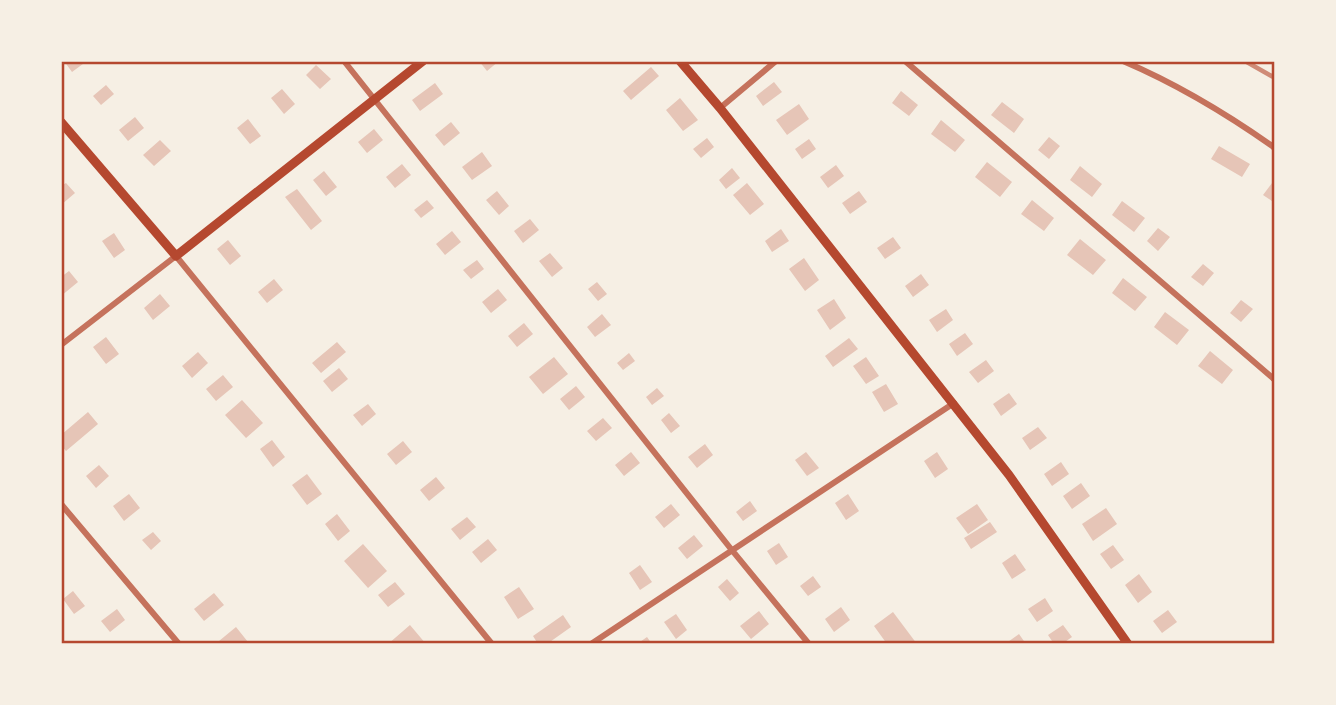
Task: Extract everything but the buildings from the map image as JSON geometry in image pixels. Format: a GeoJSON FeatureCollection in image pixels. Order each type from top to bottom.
{"type":"FeatureCollection","features":[{"type":"Feature","properties":{"kind":"main road"},"geometry":{"type":"LineString","coordinates":[[61,122],[176,256],[424,61]]}},
{"type":"Feature","properties":{"kind":"main road"},"geometry":{"type":"LineString","coordinates":[[680,61],[954,403],[1009,475],[1128,644]]}},
{"type":"Feature","properties":{"kind":"street"},"geometry":{"type":"LineString","coordinates":[[344,61],[809,644]]}},
{"type":"Feature","properties":{"kind":"street"},"geometry":{"type":"LineString","coordinates":[[720,108],[776,61]]}},
{"type":"Feature","properties":{"kind":"street"},"geometry":{"type":"LineString","coordinates":[[905,61],[1275,380]]}},
{"type":"Feature","properties":{"kind":"street"},"geometry":{"type":"LineString","coordinates":[[1123,61],[1167,80],[1249,129],[1275,148]]}},
{"type":"Feature","properties":{"kind":"street"},"geometry":{"type":"LineString","coordinates":[[61,345],[176,256],[492,644]]}},
{"type":"Feature","properties":{"kind":"street"},"geometry":{"type":"LineString","coordinates":[[591,644],[954,403]]}},
{"type":"Feature","properties":{"kind":"street"},"geometry":{"type":"LineString","coordinates":[[61,504],[179,644]]}},
{"type":"Feature","properties":{"kind":"railway"},"geometry":{"type":"LineString","coordinates":[[1245,61],[1275,78]]}}]}
